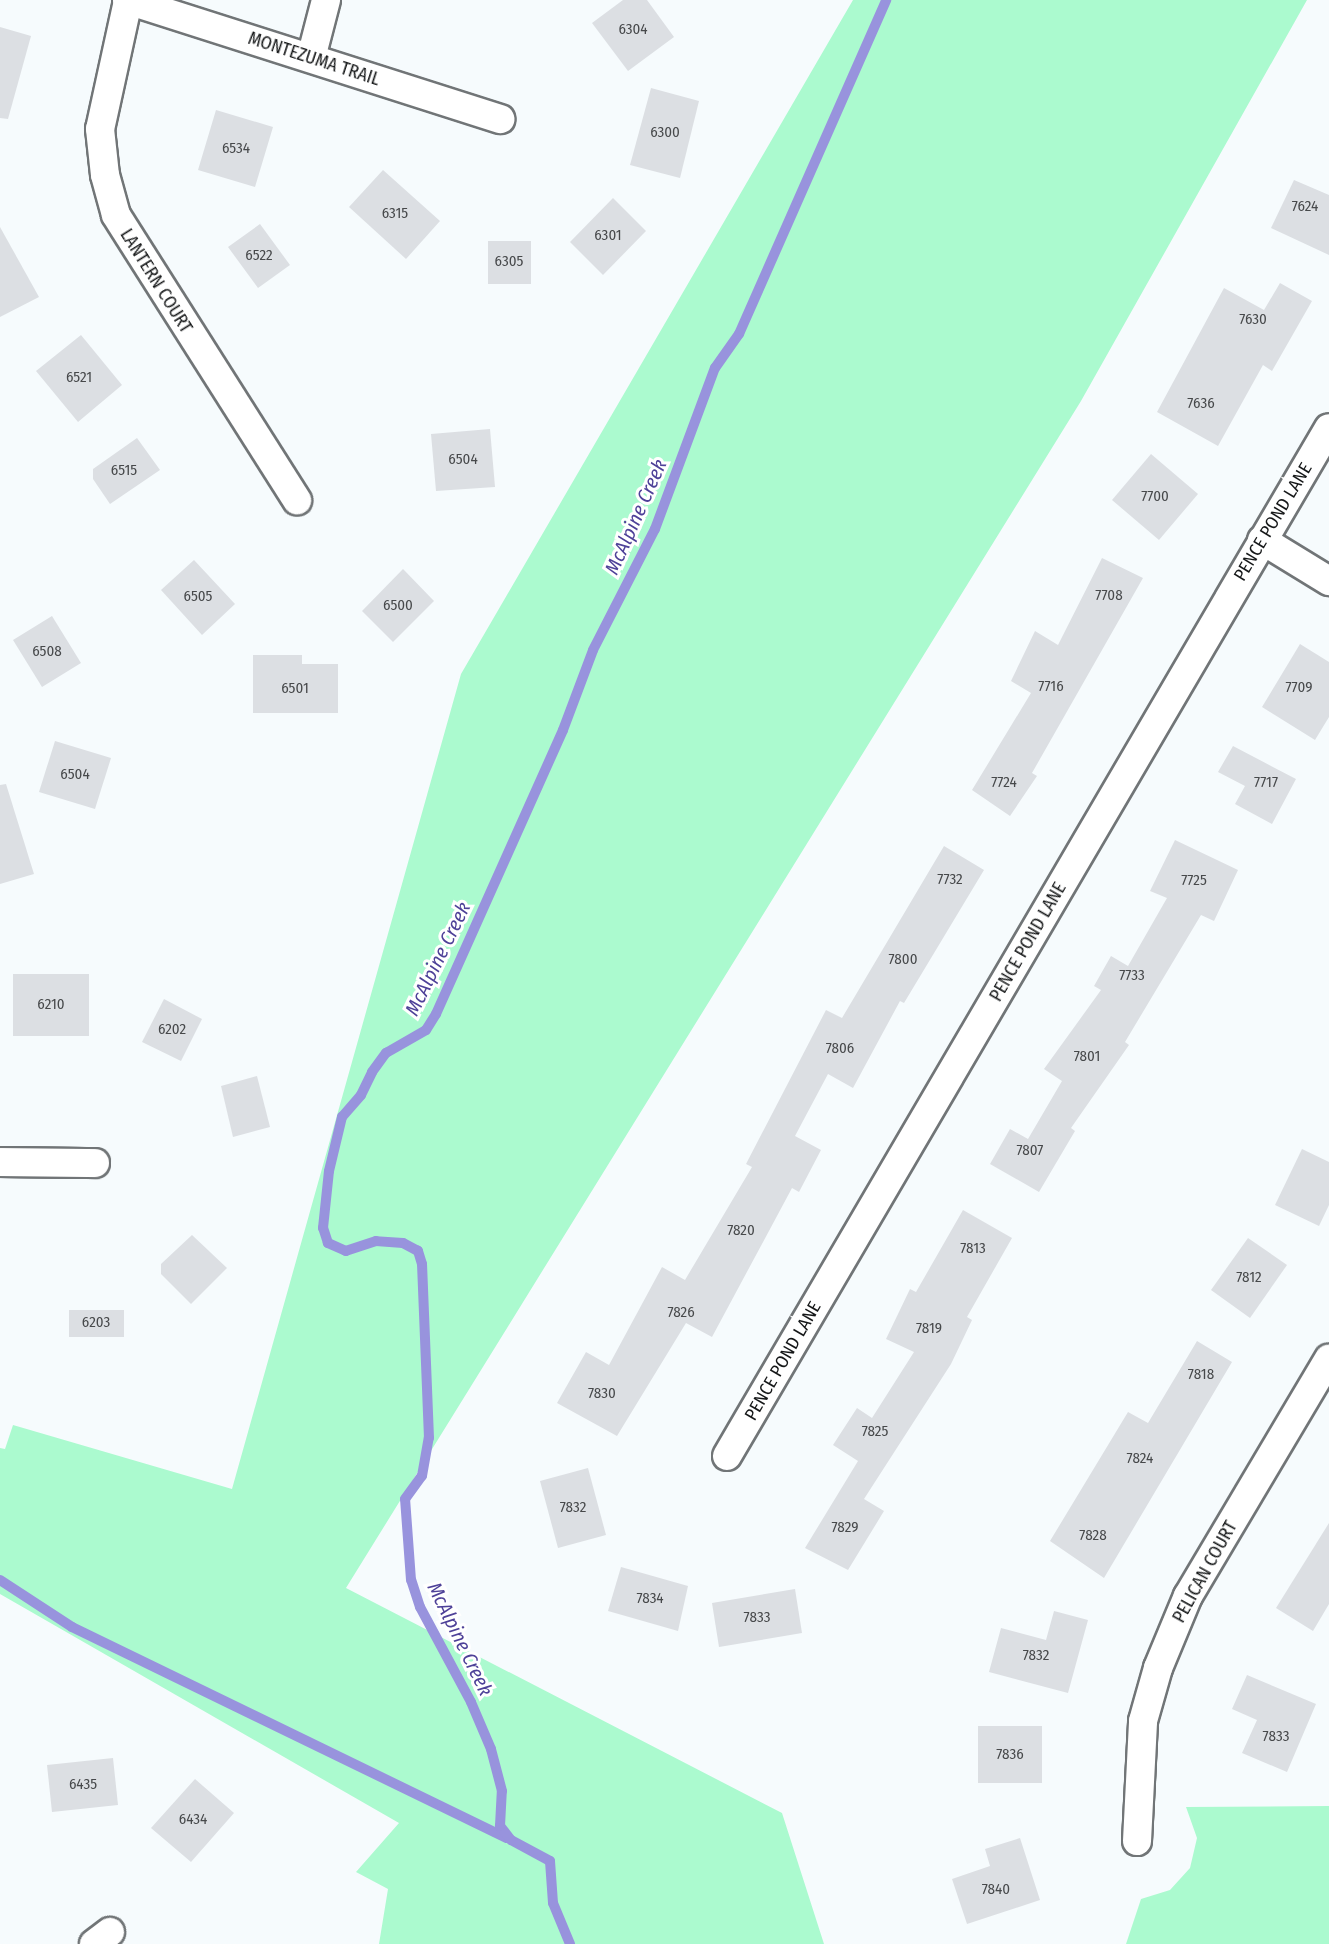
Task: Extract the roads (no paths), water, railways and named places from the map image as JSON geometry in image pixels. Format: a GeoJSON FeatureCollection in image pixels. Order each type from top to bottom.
{"type":"FeatureCollection","features":[{"type":"Feature","properties":{"kind":"street","name":"MONTEZUMA TRAIL"},"geometry":{"type":"LineString","coordinates":[[128,0],[501,119]]}},
{"type":"Feature","properties":{"kind":"street","name":"LANTERN COURT"},"geometry":{"type":"LineString","coordinates":[[128,0],[100,129],[105,175],[116,215],[297,500]]}},
{"type":"Feature","properties":{"kind":"street"},"geometry":{"type":"LineString","coordinates":[[311,58],[326,0]]}},
{"type":"Feature","properties":{"kind":"street","name":"PENCE POND LANE"},"geometry":{"type":"LineString","coordinates":[[727,1456],[1329,428]]}},
{"type":"Feature","properties":{"kind":"street"},"geometry":{"type":"LineString","coordinates":[[1262,540],[1329,580]]}},
{"type":"Feature","properties":{"kind":"street"},"geometry":{"type":"LineString","coordinates":[[0,1162],[95,1163]]}},
{"type":"Feature","properties":{"kind":"street","name":"PELICAN COURT"},"geometry":{"type":"LineString","coordinates":[[1137,1841],[1143,1722],[1158,1668],[1188,1596],[1329,1359]]}},
{"type":"Feature","properties":{"kind":"waterway","name":"McAlpine Creek"},"geometry":{"type":"LineString","coordinates":[[570,1944],[553,1903],[550,1861],[511,1840],[500,1826],[502,1791],[491,1749],[471,1702],[420,1607],[411,1580],[405,1499],[422,1476],[429,1438],[422,1264],[418,1251],[403,1243],[376,1241],[346,1251],[328,1243],[323,1228],[329,1171],[342,1117],[361,1095],[372,1072],[386,1053],[426,1030],[436,1014],[563,730],[593,650],[655,529],[715,368],[739,334],[886,0]]}},
{"type":"Feature","properties":{"kind":"waterway"},"geometry":{"type":"LineString","coordinates":[[0,1580],[72,1627],[507,1838]]}}]}
